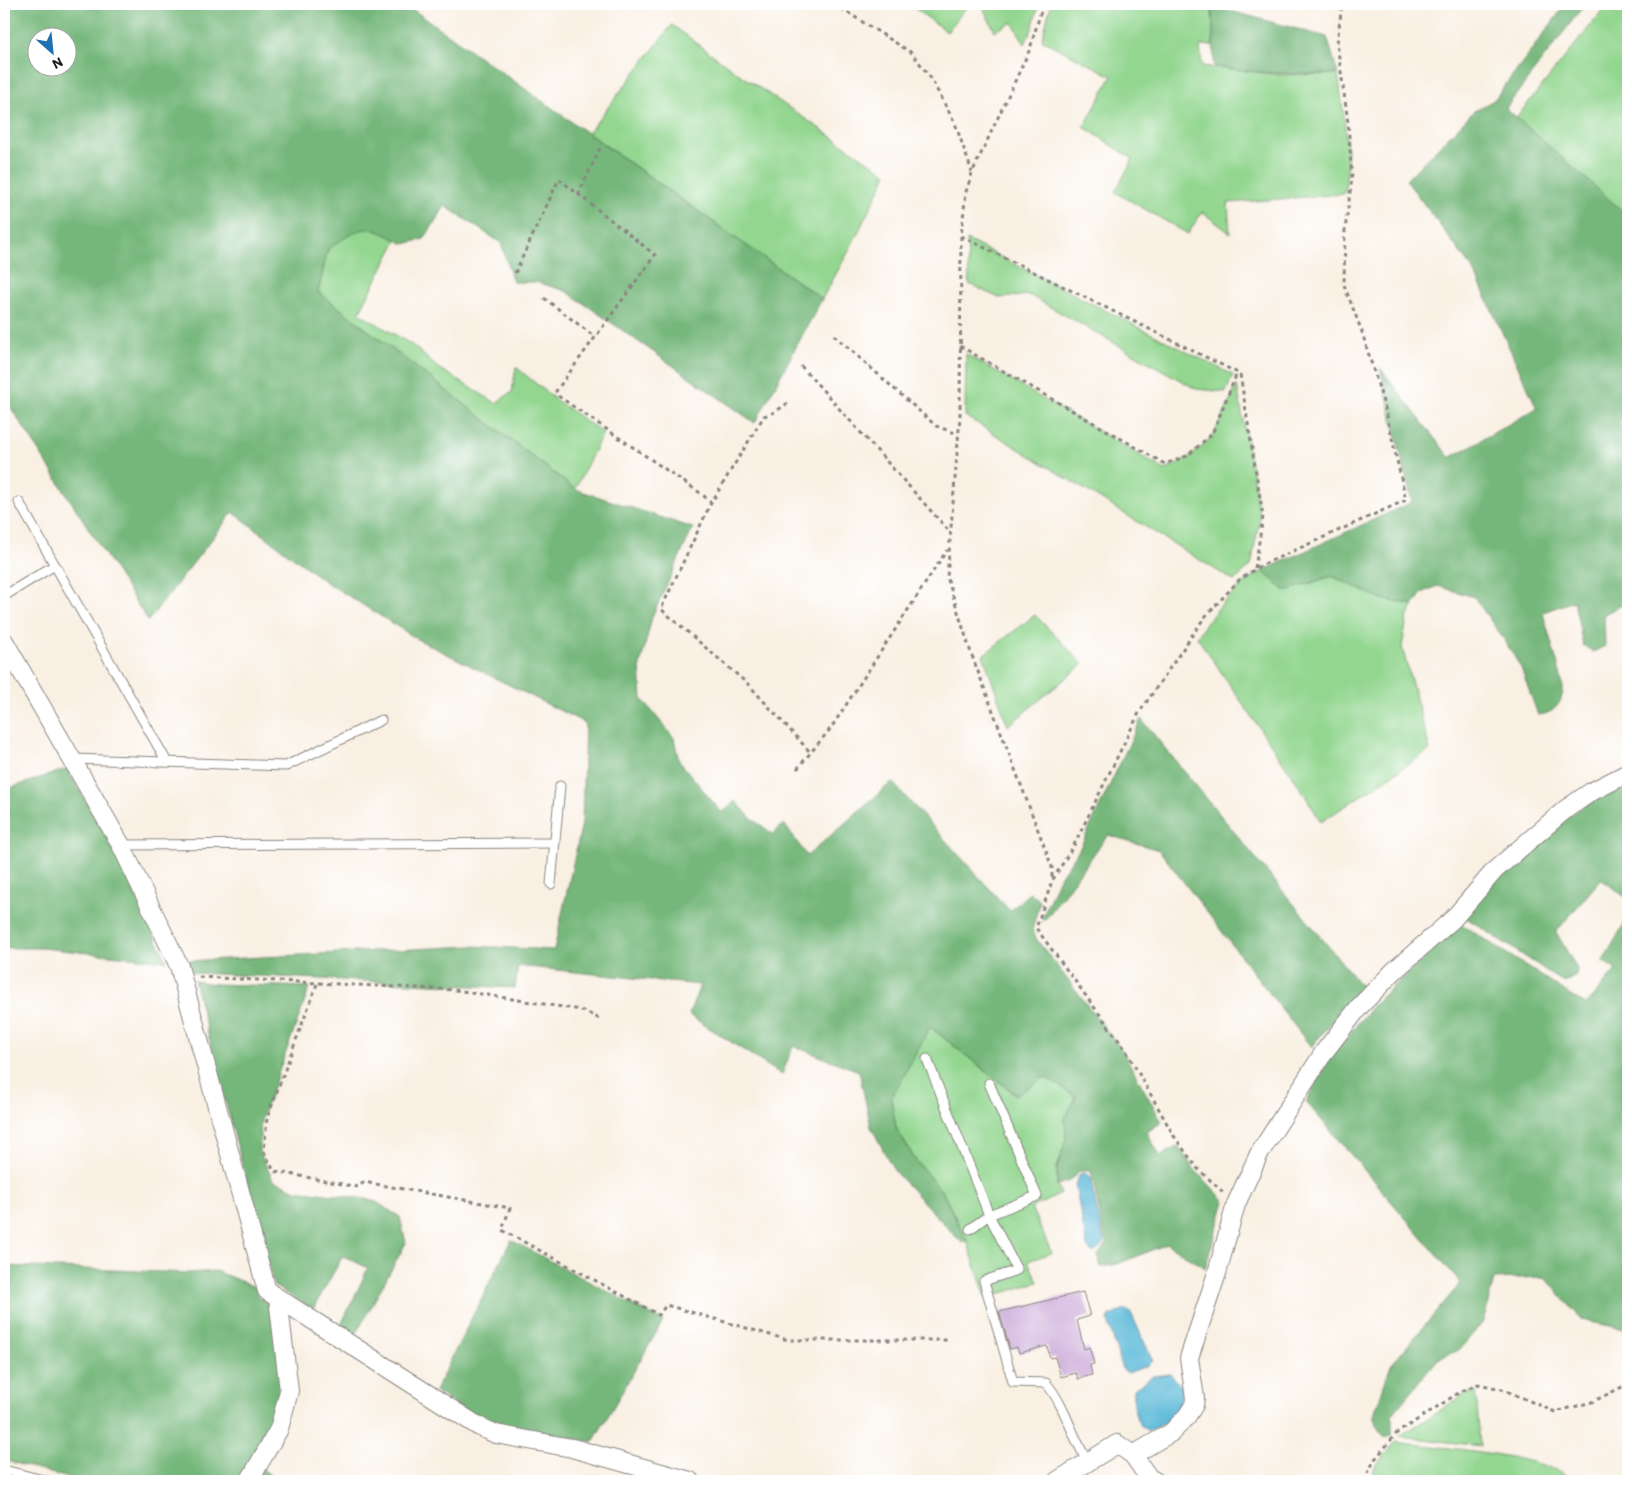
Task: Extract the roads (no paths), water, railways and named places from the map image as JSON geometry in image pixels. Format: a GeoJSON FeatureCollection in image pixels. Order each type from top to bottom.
{"type":"FeatureCollection","features":[{"type":"Feature","properties":{"kind":"street"},"geometry":{"type":"LineString","coordinates":[[4,642],[122,846],[182,976],[267,1291],[478,1426],[496,1434],[572,1448],[690,1481]]}},
{"type":"Feature","properties":{"kind":"street"},"geometry":{"type":"LineString","coordinates":[[1133,1456],[1172,1432],[1187,1416],[1194,1405],[1195,1398],[1189,1358],[1212,1292],[1236,1204],[1259,1154],[1324,1052],[1359,1006],[1394,970],[1453,919],[1496,870],[1540,830],[1591,792],[1628,773]]}},
{"type":"Feature","properties":{"kind":"street"},"geometry":{"type":"LineString","coordinates":[[249,1481],[279,1429],[289,1391],[278,1298]]}},
{"type":"Feature","properties":{"kind":"street"},"geometry":{"type":"LineString","coordinates":[[1057,1481],[1117,1444],[1133,1456],[1150,1478],[1155,1481]]}},
{"type":"Feature","properties":{"kind":"lane"},"geometry":{"type":"LineString","coordinates":[[19,502],[167,762]]}},
{"type":"Feature","properties":{"kind":"lane"},"geometry":{"type":"LineString","coordinates":[[4,596],[55,565]]}},
{"type":"Feature","properties":{"kind":"lane"},"geometry":{"type":"LineString","coordinates":[[73,759],[286,766],[381,720]]}},
{"type":"Feature","properties":{"kind":"lane"},"geometry":{"type":"LineString","coordinates":[[551,884],[560,786]]}},
{"type":"Feature","properties":{"kind":"lane"},"geometry":{"type":"LineString","coordinates":[[122,846],[555,843]]}},
{"type":"Feature","properties":{"kind":"lane"},"geometry":{"type":"LineString","coordinates":[[927,1059],[990,1215],[1017,1270],[984,1281],[1013,1382],[1046,1383],[1056,1394],[1078,1447],[1088,1462]]}},
{"type":"Feature","properties":{"kind":"lane"},"geometry":{"type":"LineString","coordinates":[[970,1229],[990,1215],[1037,1196],[990,1083]]}},
{"type":"Feature","properties":{"kind":"lane"},"geometry":{"type":"LineString","coordinates":[[4,1470],[47,1481]]}},
{"type":"Feature","properties":{"kind":"water"},"geometry":{"type":"Polygon","coordinates":[[[1083,1173],[1090,1178],[1104,1241],[1095,1252],[1090,1251],[1087,1246],[1075,1185],[1080,1174],[1083,1173]]]}},
{"type":"Feature","properties":{"kind":"water"},"geometry":{"type":"Polygon","coordinates":[[[1126,1310],[1131,1313],[1153,1361],[1149,1365],[1128,1373],[1122,1369],[1108,1321],[1109,1316],[1126,1310]]]}},
{"type":"Feature","properties":{"kind":"water"},"geometry":{"type":"Polygon","coordinates":[[[1170,1374],[1181,1386],[1180,1402],[1169,1420],[1149,1431],[1139,1424],[1137,1419],[1134,1407],[1134,1389],[1153,1376],[1170,1374]]]}}]}
